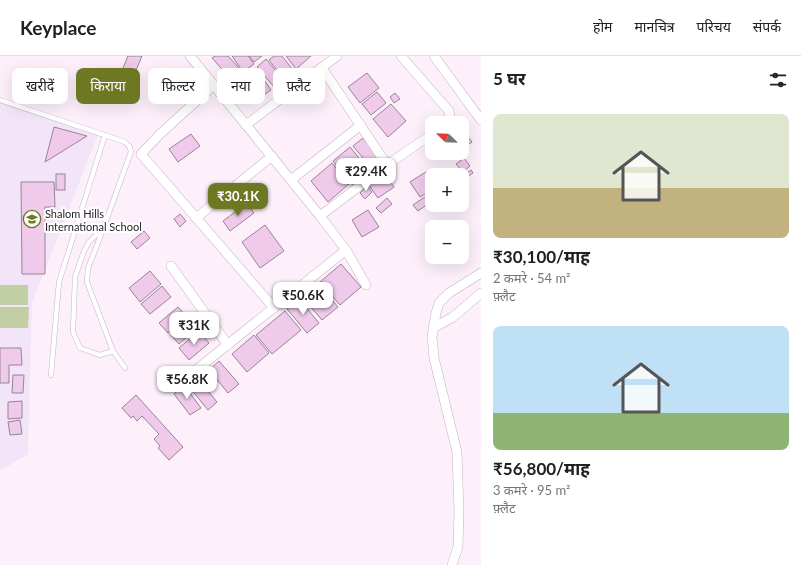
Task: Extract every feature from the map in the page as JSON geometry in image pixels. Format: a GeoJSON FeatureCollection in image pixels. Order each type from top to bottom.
{"type":"FeatureCollection","features":[{"type":"Feature","properties":{"kind":"street"},"geometry":{"type":"LineString","coordinates":[[322,68],[336,56]]}},
{"type":"Feature","properties":{"kind":"street"},"geometry":{"type":"LineString","coordinates":[[401,56],[449,111],[450,116]]}},
{"type":"Feature","properties":{"kind":"street"},"geometry":{"type":"LineString","coordinates":[[434,56],[481,120]]}},
{"type":"Feature","properties":{"kind":"street"},"geometry":{"type":"LineString","coordinates":[[194,57],[214,85],[346,250],[366,285]]}},
{"type":"Feature","properties":{"kind":"street"},"geometry":{"type":"LineString","coordinates":[[325,72],[387,165]]}},
{"type":"Feature","properties":{"kind":"street"},"geometry":{"type":"LineString","coordinates":[[214,85],[140,154],[274,308]]}},
{"type":"Feature","properties":{"kind":"street"},"geometry":{"type":"LineString","coordinates":[[246,124],[273,104]]}},
{"type":"Feature","properties":{"kind":"street"},"geometry":{"type":"LineString","coordinates":[[291,180],[361,126]]}},
{"type":"Feature","properties":{"kind":"street"},"geometry":{"type":"LineString","coordinates":[[320,216],[387,165],[425,139]]}},
{"type":"Feature","properties":{"kind":"street"},"geometry":{"type":"LineString","coordinates":[[196,218],[272,156]]}},
{"type":"Feature","properties":{"kind":"street"},"geometry":{"type":"LineString","coordinates":[[181,382],[346,250]]}},
{"type":"Feature","properties":{"kind":"street"},"geometry":{"type":"LineString","coordinates":[[171,266],[228,345]]}},
{"type":"Feature","properties":{"kind":"street"},"geometry":{"type":"LineString","coordinates":[[452,565],[458,547],[459,510],[457,452],[434,358],[432,337],[439,303],[449,293],[481,273]]}},
{"type":"Feature","properties":{"kind":"street"},"geometry":{"type":"LineString","coordinates":[[433,328],[453,317],[481,293]]}},
{"type":"Feature","properties":{"kind":"lane"},"geometry":{"type":"LineString","coordinates":[[0,100],[125,142],[130,146],[131,152],[88,268],[87,282],[113,350],[125,368]]}},
{"type":"Feature","properties":{"kind":"lane"},"geometry":{"type":"LineString","coordinates":[[51,375],[59,282],[105,135]]}},
{"type":"Feature","properties":{"kind":"lane"},"geometry":{"type":"LineString","coordinates":[[104,227],[89,242],[84,251],[75,277],[73,332],[80,348],[100,355],[113,350]]}},
{"type":"Feature","properties":{"kind":"shaded area","name":"Shalom Hills International School"},"geometry":{"type":"Polygon","coordinates":[[[0,102],[98,135],[32,303],[28,454],[0,471],[0,102]]]}},
{"type":"Feature","properties":{"kind":"green space"},"geometry":{"type":"Polygon","coordinates":[[[0,285],[28,285],[28,305],[0,305],[0,285]]]}},
{"type":"Feature","properties":{"kind":"green space"},"geometry":{"type":"Polygon","coordinates":[[[0,307],[29,307],[28,328],[0,328],[0,307]]]}},
{"type":"Feature","properties":{"kind":"building"},"geometry":{"type":"Polygon","coordinates":[[[128,56],[142,56],[137,68],[123,68],[128,56]]]}},
{"type":"Feature","properties":{"kind":"building"},"geometry":{"type":"Polygon","coordinates":[[[215,56],[228,56],[239,68],[221,68],[212,58],[215,56]]]}},
{"type":"Feature","properties":{"kind":"building"},"geometry":{"type":"Polygon","coordinates":[[[232,56],[248,56],[254,64],[248,68],[240,68],[232,56]]]}},
{"type":"Feature","properties":{"kind":"building"},"geometry":{"type":"Polygon","coordinates":[[[249,56],[262,56],[254,62],[249,56]]]}},
{"type":"Feature","properties":{"kind":"building"},"geometry":{"type":"Polygon","coordinates":[[[274,56],[282,56],[291,68],[275,68],[269,60],[274,56]]]}},
{"type":"Feature","properties":{"kind":"building"},"geometry":{"type":"Polygon","coordinates":[[[286,56],[311,56],[297,68],[295,68],[286,56]]]}},
{"type":"Feature","properties":{"kind":"building"},"geometry":{"type":"Polygon","coordinates":[[[266,59],[273,68],[273,86],[265,76],[265,68],[257,67],[266,59]]]}},
{"type":"Feature","properties":{"kind":"building"},"geometry":{"type":"Polygon","coordinates":[[[367,73],[379,88],[360,103],[348,87],[367,73]]]}},
{"type":"Feature","properties":{"kind":"building"},"geometry":{"type":"Polygon","coordinates":[[[265,81],[271,90],[265,94],[265,81]]]}},
{"type":"Feature","properties":{"kind":"building"},"geometry":{"type":"Polygon","coordinates":[[[377,92],[386,103],[371,115],[362,104],[377,92]]]}},
{"type":"Feature","properties":{"kind":"building"},"geometry":{"type":"Polygon","coordinates":[[[395,93],[400,99],[394,103],[390,97],[395,93]]]}},
{"type":"Feature","properties":{"kind":"building"},"geometry":{"type":"Polygon","coordinates":[[[391,104],[406,121],[388,137],[373,119],[391,104]]]}},
{"type":"Feature","properties":{"kind":"building"},"geometry":{"type":"Polygon","coordinates":[[[54,127],[87,136],[45,162],[54,127]]]}},
{"type":"Feature","properties":{"kind":"building"},"geometry":{"type":"Polygon","coordinates":[[[191,134],[200,146],[178,162],[169,149],[191,134]]]}},
{"type":"Feature","properties":{"kind":"building"},"geometry":{"type":"Polygon","coordinates":[[[363,138],[383,163],[374,171],[353,146],[363,138]]]}},
{"type":"Feature","properties":{"kind":"building"},"geometry":{"type":"Polygon","coordinates":[[[350,147],[372,174],[355,188],[333,161],[350,147]]]}},
{"type":"Feature","properties":{"kind":"building"},"geometry":{"type":"Polygon","coordinates":[[[461,160],[466,160],[470,166],[468,168],[460,168],[456,164],[461,160]]]}},
{"type":"Feature","properties":{"kind":"building"},"geometry":{"type":"Polygon","coordinates":[[[332,163],[349,184],[328,202],[311,181],[332,163]]]}},
{"type":"Feature","properties":{"kind":"building"},"geometry":{"type":"Polygon","coordinates":[[[471,170],[473,173],[469,176],[469,171],[471,170]]]}},
{"type":"Feature","properties":{"kind":"building"},"geometry":{"type":"Polygon","coordinates":[[[384,173],[394,187],[378,198],[368,184],[384,173]]]}},
{"type":"Feature","properties":{"kind":"building"},"geometry":{"type":"Polygon","coordinates":[[[425,173],[425,194],[420,197],[410,182],[425,173]]]}},
{"type":"Feature","properties":{"kind":"building"},"geometry":{"type":"Polygon","coordinates":[[[56,174],[65,174],[65,190],[56,190],[56,174]]]}},
{"type":"Feature","properties":{"kind":"building"},"geometry":{"type":"Polygon","coordinates":[[[21,182],[54,182],[55,207],[45,207],[45,274],[22,274],[21,182]]]}},
{"type":"Feature","properties":{"kind":"building"},"geometry":{"type":"Polygon","coordinates":[[[367,186],[372,192],[365,199],[360,193],[367,186]]]}},
{"type":"Feature","properties":{"kind":"building"},"geometry":{"type":"Polygon","coordinates":[[[425,197],[425,206],[418,211],[413,205],[425,197]]]}},
{"type":"Feature","properties":{"kind":"building"},"geometry":{"type":"Polygon","coordinates":[[[387,198],[392,204],[381,213],[376,208],[387,198]]]}},
{"type":"Feature","properties":{"kind":"building"},"geometry":{"type":"Polygon","coordinates":[[[247,203],[254,213],[230,231],[223,221],[247,203]]]}},
{"type":"Feature","properties":{"kind":"building"},"geometry":{"type":"Polygon","coordinates":[[[368,210],[379,227],[362,237],[352,220],[368,210]]]}},
{"type":"Feature","properties":{"kind":"building"},"geometry":{"type":"Polygon","coordinates":[[[180,214],[186,221],[180,227],[174,219],[180,214]]]}},
{"type":"Feature","properties":{"kind":"building"},"geometry":{"type":"Polygon","coordinates":[[[265,225],[284,251],[260,268],[242,242],[265,225]]]}},
{"type":"Feature","properties":{"kind":"building"},"geometry":{"type":"Polygon","coordinates":[[[144,231],[150,238],[137,249],[131,242],[144,231]]]}},
{"type":"Feature","properties":{"kind":"building"},"geometry":{"type":"Polygon","coordinates":[[[341,264],[361,287],[340,305],[320,282],[341,264]]]}},
{"type":"Feature","properties":{"kind":"building"},"geometry":{"type":"Polygon","coordinates":[[[150,271],[161,284],[140,302],[129,288],[150,271]]]}},
{"type":"Feature","properties":{"kind":"building"},"geometry":{"type":"Polygon","coordinates":[[[317,282],[338,307],[322,320],[301,296],[317,282]]]}},
{"type":"Feature","properties":{"kind":"building"},"geometry":{"type":"Polygon","coordinates":[[[162,286],[171,297],[150,314],[141,304],[162,286]]]}},
{"type":"Feature","properties":{"kind":"building"},"geometry":{"type":"Polygon","coordinates":[[[299,299],[319,323],[307,333],[287,309],[299,299]]]}},
{"type":"Feature","properties":{"kind":"building"},"geometry":{"type":"Polygon","coordinates":[[[178,307],[187,317],[168,333],[159,323],[178,307]]]}},
{"type":"Feature","properties":{"kind":"building"},"geometry":{"type":"Polygon","coordinates":[[[285,311],[301,330],[272,354],[256,335],[285,311]]]}},
{"type":"Feature","properties":{"kind":"building"},"geometry":{"type":"Polygon","coordinates":[[[187,320],[195,330],[179,344],[170,334],[187,320]]]}},
{"type":"Feature","properties":{"kind":"building"},"geometry":{"type":"Polygon","coordinates":[[[199,331],[209,343],[189,360],[179,348],[199,331]]]}},
{"type":"Feature","properties":{"kind":"building"},"geometry":{"type":"Polygon","coordinates":[[[254,335],[269,353],[247,372],[232,354],[254,335]]]}},
{"type":"Feature","properties":{"kind":"building"},"geometry":{"type":"Polygon","coordinates":[[[0,348],[21,348],[22,365],[9,365],[9,383],[0,383],[0,348]]]}},
{"type":"Feature","properties":{"kind":"building"},"geometry":{"type":"Polygon","coordinates":[[[219,361],[239,384],[228,393],[209,370],[219,361]]]}},
{"type":"Feature","properties":{"kind":"building"},"geometry":{"type":"Polygon","coordinates":[[[13,375],[24,375],[23,393],[12,393],[13,375]]]}},
{"type":"Feature","properties":{"kind":"building"},"geometry":{"type":"Polygon","coordinates":[[[195,375],[217,402],[208,410],[186,383],[195,375]]]}},
{"type":"Feature","properties":{"kind":"building"},"geometry":{"type":"Polygon","coordinates":[[[184,385],[201,408],[190,415],[174,394],[184,385]]]}},
{"type":"Feature","properties":{"kind":"building"},"geometry":{"type":"Polygon","coordinates":[[[136,395],[183,447],[169,460],[158,448],[160,446],[154,439],[159,434],[142,416],[137,421],[133,416],[131,418],[122,408],[136,395]]]}},
{"type":"Feature","properties":{"kind":"building"},"geometry":{"type":"Polygon","coordinates":[[[22,401],[22,418],[8,419],[8,402],[22,401]]]}},
{"type":"Feature","properties":{"kind":"building"},"geometry":{"type":"Polygon","coordinates":[[[20,420],[22,434],[10,435],[8,422],[20,420]]]}},
{"type":"Feature","properties":{"kind":"place","name":"Shalom Hills International School"},"geometry":{"type":"Point","coordinates":[32,219]}}]}
